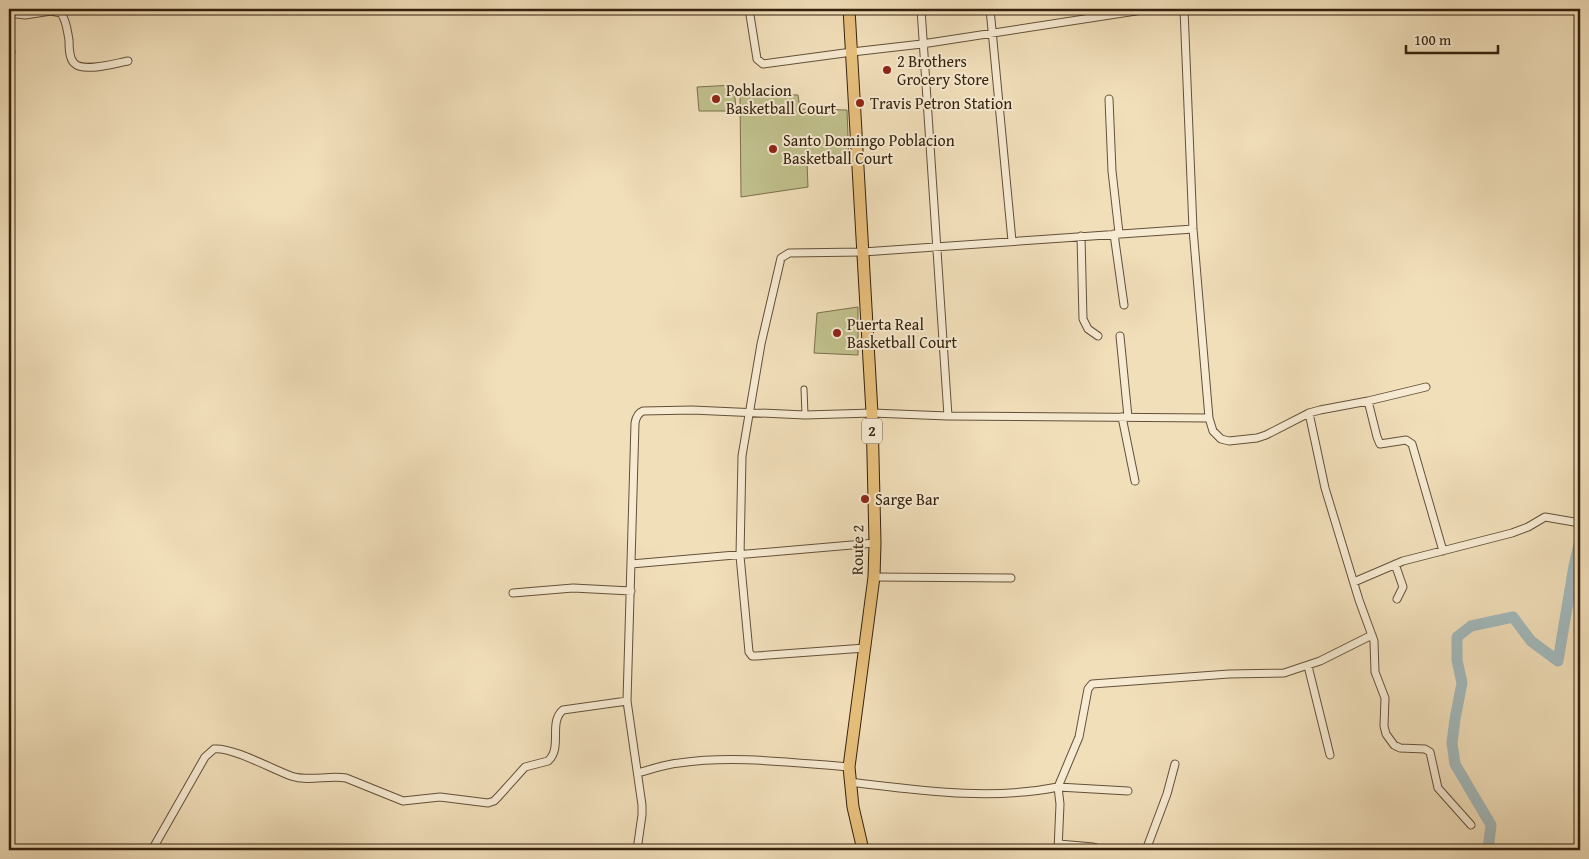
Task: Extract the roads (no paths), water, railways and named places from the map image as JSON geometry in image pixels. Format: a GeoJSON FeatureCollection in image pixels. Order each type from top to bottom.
{"type":"FeatureCollection","features":[{"type":"Feature","properties":{"kind":"highway","name":"Route 2"},"geometry":{"type":"LineString","coordinates":[[849,9],[872,413],[875,543],[874,577],[849,767],[853,807],[863,850]]}},
{"type":"Feature","properties":{"kind":"street"},"geometry":{"type":"LineString","coordinates":[[749,9],[757,59],[763,64],[994,34],[1149,9]]}},
{"type":"Feature","properties":{"kind":"street"},"geometry":{"type":"LineString","coordinates":[[921,9],[948,416]]}},
{"type":"Feature","properties":{"kind":"street"},"geometry":{"type":"LineString","coordinates":[[990,9],[994,34],[1012,241]]}},
{"type":"Feature","properties":{"kind":"street"},"geometry":{"type":"LineString","coordinates":[[1184,9],[1193,229],[1210,418],[1216,435],[1229,442],[1266,435],[1309,413],[1426,388]]}},
{"type":"Feature","properties":{"kind":"street"},"geometry":{"type":"LineString","coordinates":[[9,14],[25,15],[51,11],[61,14],[67,24],[70,57],[73,63],[78,66],[87,68],[128,61]]}},
{"type":"Feature","properties":{"kind":"street"},"geometry":{"type":"LineString","coordinates":[[1109,99],[1116,234],[1124,305]]}},
{"type":"Feature","properties":{"kind":"street"},"geometry":{"type":"LineString","coordinates":[[865,648],[756,656],[750,654],[740,556],[742,456],[748,413],[781,258],[789,253],[796,252],[863,252],[1193,229]]}},
{"type":"Feature","properties":{"kind":"street"},"geometry":{"type":"LineString","coordinates":[[1082,236],[1083,319],[1088,329],[1098,336]]}},
{"type":"Feature","properties":{"kind":"street"},"geometry":{"type":"LineString","coordinates":[[1120,336],[1125,417],[1135,481]]}},
{"type":"Feature","properties":{"kind":"street"},"geometry":{"type":"LineString","coordinates":[[804,389],[805,415]]}},
{"type":"Feature","properties":{"kind":"street"},"geometry":{"type":"LineString","coordinates":[[1368,401],[1380,444],[1406,440],[1412,444],[1443,551]]}},
{"type":"Feature","properties":{"kind":"street"},"geometry":{"type":"LineString","coordinates":[[637,850],[642,815],[638,773],[627,702],[634,433],[637,416],[643,411],[692,410],[805,415],[872,413],[948,416],[1210,418]]}},
{"type":"Feature","properties":{"kind":"street"},"geometry":{"type":"LineString","coordinates":[[1309,413],[1325,488],[1359,600],[1372,635],[1375,649],[1375,672],[1384,693],[1384,726],[1386,734],[1394,746],[1425,749],[1430,752],[1438,788],[1471,825]]}},
{"type":"Feature","properties":{"kind":"street"},"geometry":{"type":"LineString","coordinates":[[1354,582],[1395,564],[1512,533],[1528,527],[1545,517],[1580,523]]}},
{"type":"Feature","properties":{"kind":"street"},"geometry":{"type":"LineString","coordinates":[[631,564],[875,543]]}},
{"type":"Feature","properties":{"kind":"street"},"geometry":{"type":"LineString","coordinates":[[1395,564],[1403,587],[1397,599]]}},
{"type":"Feature","properties":{"kind":"street"},"geometry":{"type":"LineString","coordinates":[[874,577],[1011,578]]}},
{"type":"Feature","properties":{"kind":"street"},"geometry":{"type":"LineString","coordinates":[[513,593],[573,588],[631,591]]}},
{"type":"Feature","properties":{"kind":"street"},"geometry":{"type":"LineString","coordinates":[[1104,850],[1093,846],[1059,847],[1060,804],[1058,787],[1079,736],[1088,689],[1092,684],[1229,674],[1284,673],[1308,666],[1372,635]]}},
{"type":"Feature","properties":{"kind":"street"},"geometry":{"type":"LineString","coordinates":[[1308,666],[1330,756]]}},
{"type":"Feature","properties":{"kind":"street"},"geometry":{"type":"LineString","coordinates":[[152,850],[205,758],[214,749],[219,748],[231,752],[296,777],[346,778],[403,801],[440,797],[488,803],[494,801],[526,767],[548,761],[551,758],[555,751],[558,715],[562,710],[627,702]]}},
{"type":"Feature","properties":{"kind":"street"},"geometry":{"type":"LineString","coordinates":[[638,773],[677,763],[706,760],[740,760],[849,767]]}},
{"type":"Feature","properties":{"kind":"street"},"geometry":{"type":"LineString","coordinates":[[1146,850],[1167,794],[1175,764]]}},
{"type":"Feature","properties":{"kind":"street"},"geometry":{"type":"LineString","coordinates":[[849,782],[953,794],[995,793],[1058,787],[1128,791]]}},
{"type":"Feature","properties":{"kind":"waterway"},"geometry":{"type":"LineString","coordinates":[[1575,161],[1580,167]]}},
{"type":"Feature","properties":{"kind":"waterway"},"geometry":{"type":"LineString","coordinates":[[1488,850],[1491,825],[1455,764],[1452,743],[1462,683],[1457,660],[1457,637],[1471,626],[1513,617],[1531,641],[1558,661],[1580,540]]}},
{"type":"Feature","properties":{"kind":"place","name":"2 Brothers Grocery Store"},"geometry":{"type":"Point","coordinates":[887,70]}},
{"type":"Feature","properties":{"kind":"place","name":"Poblacion Basketball Court"},"geometry":{"type":"Point","coordinates":[716,99]}},
{"type":"Feature","properties":{"kind":"place","name":"Travis Petron Station"},"geometry":{"type":"Point","coordinates":[860,103]}},
{"type":"Feature","properties":{"kind":"place","name":"Santo Domingo Poblacion Basketball Court"},"geometry":{"type":"Point","coordinates":[773,149]}},
{"type":"Feature","properties":{"kind":"place","name":"Puerta Real Basketball Court"},"geometry":{"type":"Point","coordinates":[837,333]}},
{"type":"Feature","properties":{"kind":"place","name":"Sarge Bar"},"geometry":{"type":"Point","coordinates":[865,499]}}]}
